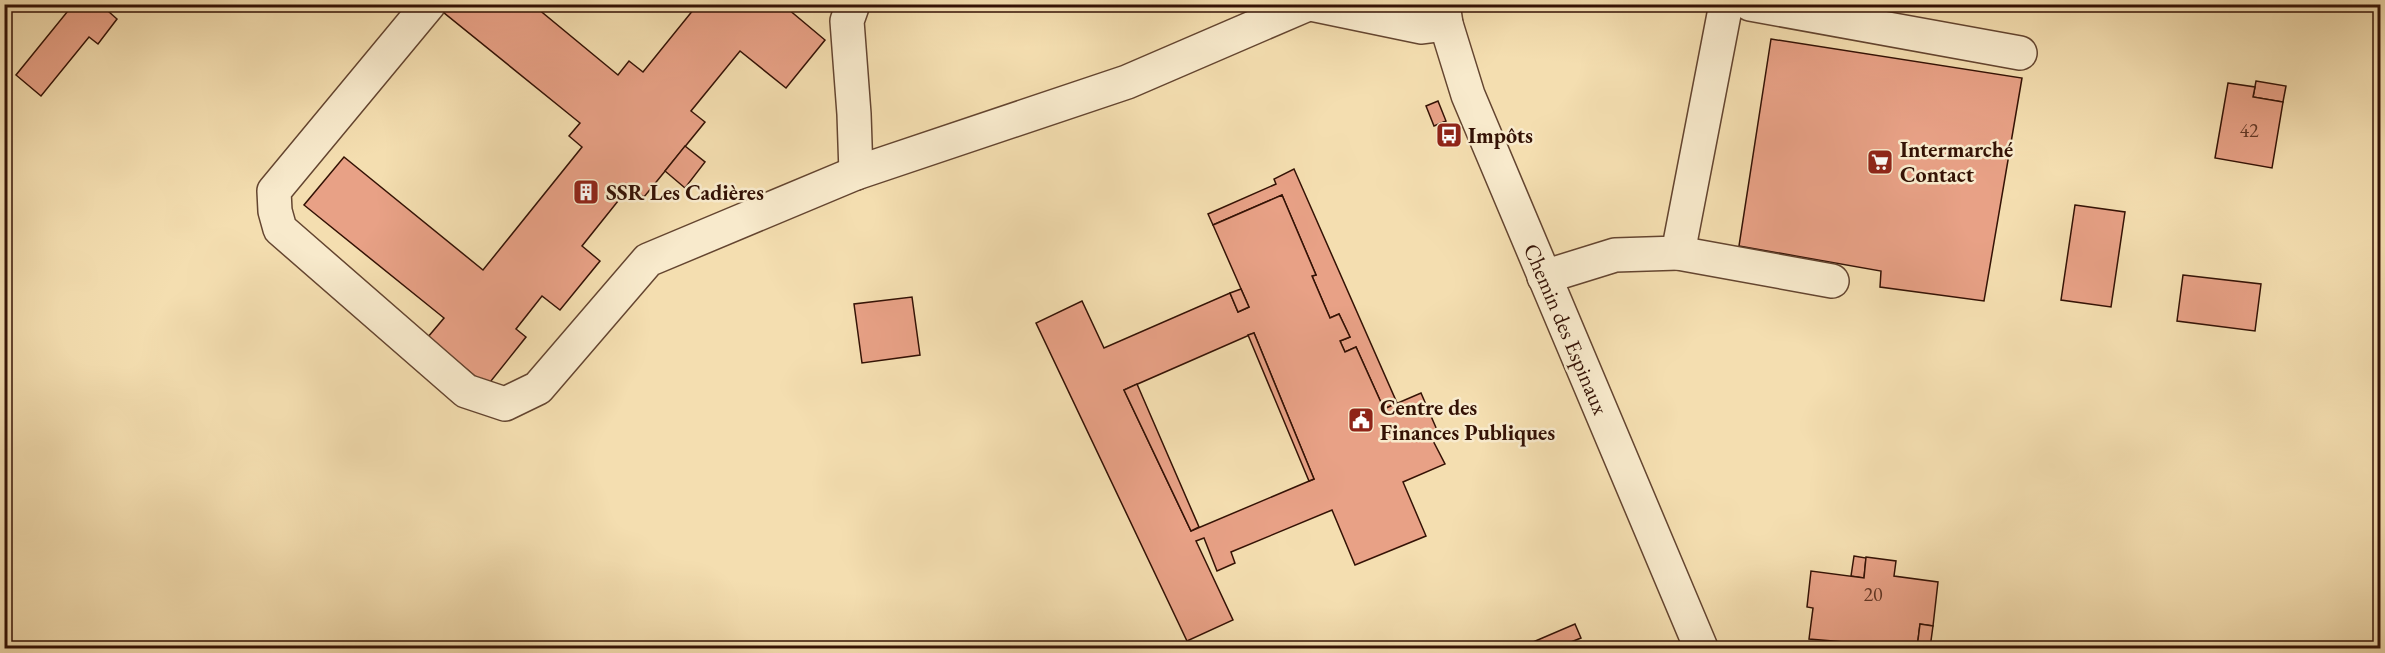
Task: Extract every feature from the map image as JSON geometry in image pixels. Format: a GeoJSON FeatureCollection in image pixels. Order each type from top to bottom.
{"type":"FeatureCollection","features":[{"type":"Feature","properties":{"kind":"street"},"geometry":{"type":"LineString","coordinates":[[429,4],[274,191],[275,211],[280,229],[466,392],[505,404],[538,388],[648,260],[856,173],[1127,82],[1309,4],[1422,27],[1445,14]]}},
{"type":"Feature","properties":{"kind":"street"},"geometry":{"type":"LineString","coordinates":[[853,4],[847,21],[856,173]]}},
{"type":"Feature","properties":{"kind":"street"},"geometry":{"type":"LineString","coordinates":[[1678,253],[1725,4]]}},
{"type":"Feature","properties":{"kind":"street"},"geometry":{"type":"LineString","coordinates":[[1750,4],[2020,53]]}},
{"type":"Feature","properties":{"kind":"street","name":"Chemin des Espinaux"},"geometry":{"type":"LineString","coordinates":[[1445,14],[1468,95],[1701,648]]}},
{"type":"Feature","properties":{"kind":"street"},"geometry":{"type":"LineString","coordinates":[[1544,277],[1615,255],[1678,253],[1832,281]]}},
{"type":"Feature","properties":{"kind":"building"},"geometry":{"type":"Polygon","coordinates":[[[71,4],[100,4],[117,19],[98,44],[89,37],[41,96],[16,75],[72,6],[71,4]]]}},
{"type":"Feature","properties":{"kind":"building","name":"SSR Les Cadières"},"geometry":{"type":"Polygon","coordinates":[[[449,4],[532,4],[618,75],[629,61],[643,72],[698,4],[782,4],[825,40],[786,88],[740,51],[691,111],[705,122],[644,197],[630,186],[582,246],[600,261],[560,310],[542,296],[516,329],[526,337],[487,386],[428,337],[444,318],[304,205],[344,157],[483,270],[582,147],[569,136],[580,123],[443,12],[449,4]]]}},
{"type":"Feature","properties":{"kind":"building","name":"Intermarché Contact"},"geometry":{"type":"Polygon","coordinates":[[[1771,39],[2022,78],[1984,301],[1880,287],[1881,271],[1739,246],[1771,39]]]}},
{"type":"Feature","properties":{"kind":"building"},"geometry":{"type":"Polygon","coordinates":[[[2256,81],[2286,86],[2283,102],[2253,97],[2256,81]]]}},
{"type":"Feature","properties":{"kind":"building"},"geometry":{"type":"Polygon","coordinates":[[[2228,83],[2255,87],[2253,97],[2283,102],[2272,168],[2215,158],[2228,83]]]}},
{"type":"Feature","properties":{"kind":"building"},"geometry":{"type":"Polygon","coordinates":[[[1438,101],[1446,121],[1434,126],[1426,106],[1438,101]]]}},
{"type":"Feature","properties":{"kind":"building"},"geometry":{"type":"Polygon","coordinates":[[[685,146],[705,162],[685,188],[665,171],[685,146]]]}},
{"type":"Feature","properties":{"kind":"building"},"geometry":{"type":"Polygon","coordinates":[[[1294,169],[1397,403],[1384,409],[1356,347],[1345,352],[1340,341],[1350,337],[1339,314],[1330,318],[1312,276],[1316,275],[1282,195],[1213,225],[1208,214],[1276,184],[1274,179],[1294,169]]]}},
{"type":"Feature","properties":{"kind":"building","name":"Centre des Finances Publiques"},"geometry":{"type":"Polygon","coordinates":[[[1282,195],[1316,275],[1312,276],[1330,318],[1339,314],[1350,337],[1340,341],[1345,352],[1356,347],[1384,409],[1421,393],[1437,430],[1429,433],[1445,464],[1403,482],[1426,536],[1355,565],[1332,510],[1231,552],[1235,563],[1217,571],[1204,538],[1196,541],[1233,620],[1187,641],[1036,323],[1082,301],[1104,348],[1230,293],[1238,312],[1249,307],[1213,225],[1282,195]],[[1254,333],[1124,390],[1191,531],[1314,479],[1254,333]]]}},
{"type":"Feature","properties":{"kind":"building"},"geometry":{"type":"Polygon","coordinates":[[[2075,205],[2125,212],[2111,307],[2061,300],[2075,205]]]}},
{"type":"Feature","properties":{"kind":"building"},"geometry":{"type":"Polygon","coordinates":[[[2183,275],[2261,284],[2255,331],[2177,321],[2183,275]]]}},
{"type":"Feature","properties":{"kind":"building"},"geometry":{"type":"Polygon","coordinates":[[[1241,289],[1249,307],[1238,312],[1230,293],[1241,289]]]}},
{"type":"Feature","properties":{"kind":"building"},"geometry":{"type":"Polygon","coordinates":[[[912,297],[920,355],[862,363],[854,304],[912,297]]]}},
{"type":"Feature","properties":{"kind":"building"},"geometry":{"type":"Polygon","coordinates":[[[1254,333],[1314,479],[1309,481],[1248,335],[1254,333]]]}},
{"type":"Feature","properties":{"kind":"building"},"geometry":{"type":"Polygon","coordinates":[[[1137,384],[1199,527],[1191,531],[1124,390],[1137,384]]]}},
{"type":"Feature","properties":{"kind":"building"},"geometry":{"type":"Polygon","coordinates":[[[1854,556],[1866,558],[1864,578],[1851,576],[1854,556]]]}},
{"type":"Feature","properties":{"kind":"building"},"geometry":{"type":"Polygon","coordinates":[[[1866,557],[1896,561],[1894,576],[1938,582],[1933,626],[1920,624],[1917,648],[1809,639],[1813,608],[1807,607],[1811,571],[1864,578],[1866,557]]]}},
{"type":"Feature","properties":{"kind":"building"},"geometry":{"type":"Polygon","coordinates":[[[1575,624],[1581,638],[1571,642],[1574,648],[1519,648],[1575,624]]]}},
{"type":"Feature","properties":{"kind":"building"},"geometry":{"type":"Polygon","coordinates":[[[1920,624],[1933,626],[1930,648],[1917,648],[1920,624]]]}},
{"type":"Feature","properties":{"kind":"place","name":"Impôts"},"geometry":{"type":"Point","coordinates":[1449,135]}},
{"type":"Feature","properties":{"kind":"place","name":"Intermarché Contact"},"geometry":{"type":"Point","coordinates":[1880,162]}},
{"type":"Feature","properties":{"kind":"place","name":"SSR Les Cadières"},"geometry":{"type":"Point","coordinates":[586,192]}},
{"type":"Feature","properties":{"kind":"place","name":"Centre des Finances Publiques"},"geometry":{"type":"Point","coordinates":[1361,420]}}]}
